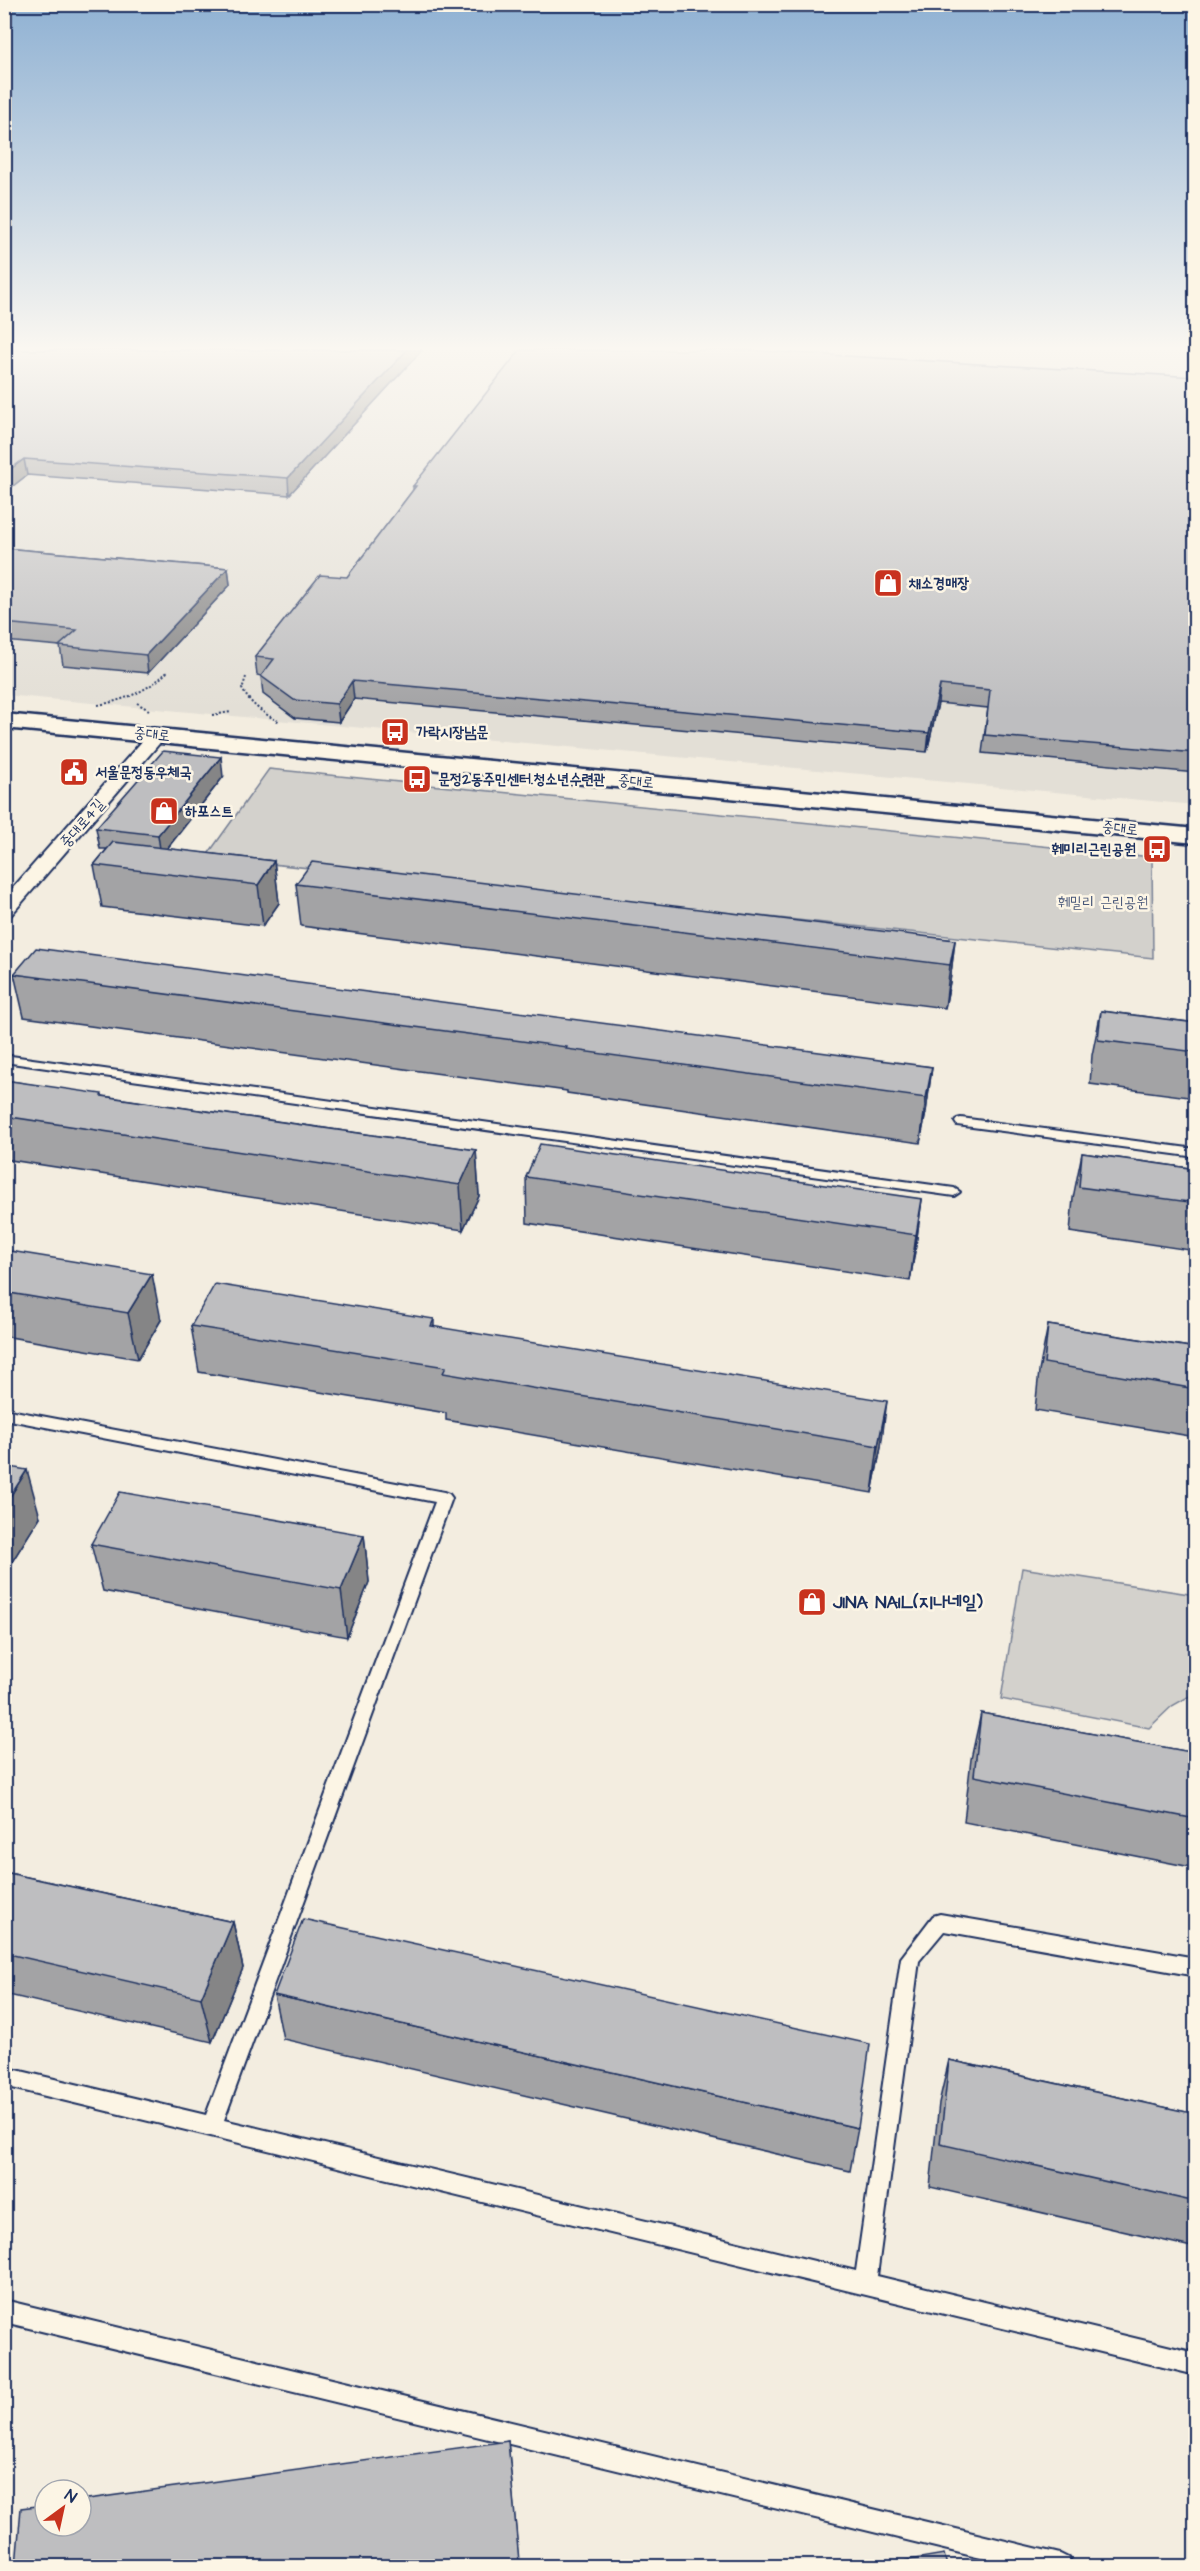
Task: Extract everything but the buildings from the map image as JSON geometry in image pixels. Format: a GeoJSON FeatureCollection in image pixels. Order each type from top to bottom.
{"type":"FeatureCollection","features":[{"type":"Feature","properties":{"kind":"main road","name":"중대로"},"geometry":{"type":"LineString","coordinates":[[4,722],[158,734],[1196,836]]}},
{"type":"Feature","properties":{"kind":"street","name":"중대로4길"},"geometry":{"type":"LineString","coordinates":[[4,911],[158,734]]}},
{"type":"Feature","properties":{"kind":"lane"},"geometry":{"type":"LineString","coordinates":[[4,1058],[954,1192]]}},
{"type":"Feature","properties":{"kind":"lane"},"geometry":{"type":"LineString","coordinates":[[961,1122],[1196,1153]]}},
{"type":"Feature","properties":{"kind":"lane"},"geometry":{"type":"LineString","coordinates":[[4,1414],[444,1498],[212,2126]]}},
{"type":"Feature","properties":{"kind":"lane"},"geometry":{"type":"LineString","coordinates":[[865,2284],[910,1958],[940,1922],[1196,1967]]}},
{"type":"Feature","properties":{"kind":"lane"},"geometry":{"type":"LineString","coordinates":[[4,2076],[1196,2364]]}},
{"type":"Feature","properties":{"kind":"lane"},"geometry":{"type":"LineString","coordinates":[[4,2311],[1060,2566]]}},
{"type":"Feature","properties":{"kind":"path"},"geometry":{"type":"LineString","coordinates":[[131,697],[158,682],[168,671]]}},
{"type":"Feature","properties":{"kind":"path"},"geometry":{"type":"LineString","coordinates":[[246,677],[242,689],[254,708]]}},
{"type":"Feature","properties":{"kind":"path"},"geometry":{"type":"LineString","coordinates":[[137,703],[148,710],[154,710]]}},
{"type":"Feature","properties":{"kind":"path"},"geometry":{"type":"LineString","coordinates":[[212,715],[231,712]]}},
{"type":"Feature","properties":{"kind":"shaded area"},"geometry":{"type":"Polygon","coordinates":[[[4,470],[1195,470],[1195,805],[5,695],[4,470]]]}},
{"type":"Feature","properties":{"kind":"green space","name":"훼밀리 근린공원"},"geometry":{"type":"Polygon","coordinates":[[[269,769],[1152,857],[1153,958],[206,857],[269,769]]]}},
{"type":"Feature","properties":{"kind":"green space"},"geometry":{"type":"Polygon","coordinates":[[[1022,1568],[1195,1595],[1195,1693],[1172,1706],[1149,1728],[1001,1699],[1022,1568]]]}},
{"type":"Feature","properties":{"kind":"place","name":"채소경매장"},"geometry":{"type":"Point","coordinates":[888,583]}},
{"type":"Feature","properties":{"kind":"place","name":"가락시장남문"},"geometry":{"type":"Point","coordinates":[395,732]}},
{"type":"Feature","properties":{"kind":"place","name":"서울문정동우체국"},"geometry":{"type":"Point","coordinates":[74,772]}},
{"type":"Feature","properties":{"kind":"place","name":"문정2동주민센터.청소년수련관"},"geometry":{"type":"Point","coordinates":[417,779]}},
{"type":"Feature","properties":{"kind":"place","name":"하포스트"},"geometry":{"type":"Point","coordinates":[164,811]}},
{"type":"Feature","properties":{"kind":"place","name":"훼미리근린공원"},"geometry":{"type":"Point","coordinates":[1157,849]}},
{"type":"Feature","properties":{"kind":"place","name":"JINA NAIL(지나네일)"},"geometry":{"type":"Point","coordinates":[812,1602]}}]}
